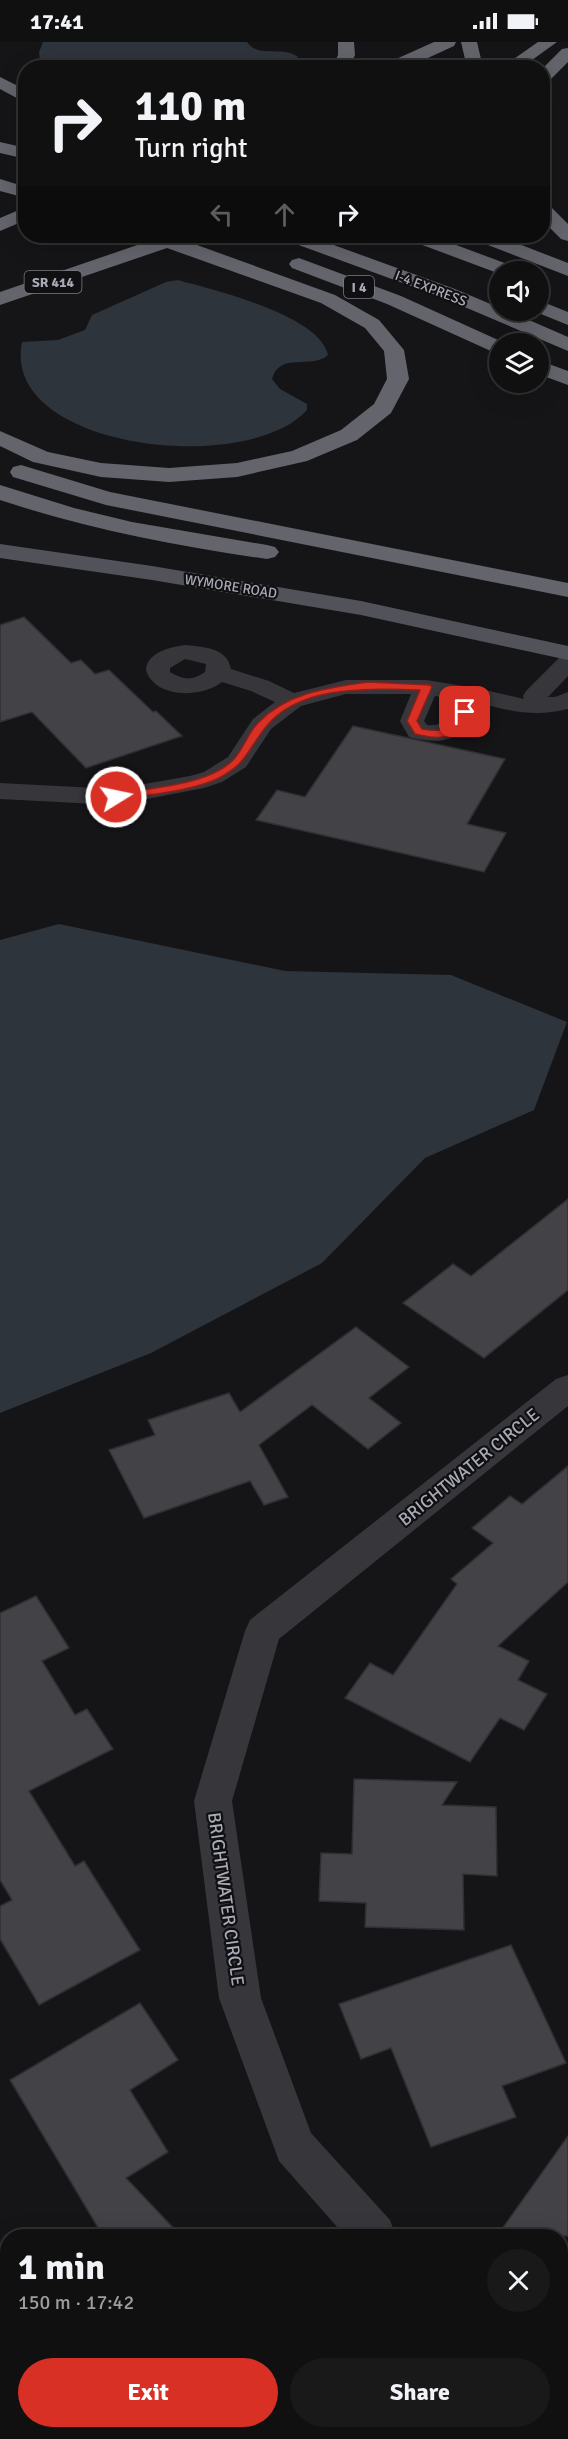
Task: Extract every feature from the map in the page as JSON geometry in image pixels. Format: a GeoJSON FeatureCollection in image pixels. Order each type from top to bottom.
{"type":"FeatureCollection","features":[{"type":"Feature","properties":{"kind":"highway"},"geometry":{"type":"LineString","coordinates":[[343,60],[348,48],[346,42]]}},
{"type":"Feature","properties":{"kind":"highway"},"geometry":{"type":"LineString","coordinates":[[469,42],[473,60]]}},
{"type":"Feature","properties":{"kind":"highway"},"geometry":{"type":"LineString","coordinates":[[521,60],[549,42]]}},
{"type":"Feature","properties":{"kind":"highway"},"geometry":{"type":"LineString","coordinates":[[409,60],[444,44]]}},
{"type":"Feature","properties":{"kind":"highway"},"geometry":{"type":"LineString","coordinates":[[550,70],[568,53]]}},
{"type":"Feature","properties":{"kind":"highway"},"geometry":{"type":"LineString","coordinates":[[0,82],[18,93]]}},
{"type":"Feature","properties":{"kind":"highway"},"geometry":{"type":"LineString","coordinates":[[0,147],[18,152]]}},
{"type":"Feature","properties":{"kind":"highway"},"geometry":{"type":"LineString","coordinates":[[0,169],[18,174]]}},
{"type":"Feature","properties":{"kind":"highway"},"geometry":{"type":"LineString","coordinates":[[0,185],[18,199]]}},
{"type":"Feature","properties":{"kind":"highway"},"geometry":{"type":"LineString","coordinates":[[0,214],[18,207]]}},
{"type":"Feature","properties":{"kind":"highway"},"geometry":{"type":"LineString","coordinates":[[0,225],[18,210]]}},
{"type":"Feature","properties":{"kind":"highway"},"geometry":{"type":"LineString","coordinates":[[550,217],[568,235]]}},
{"type":"Feature","properties":{"kind":"highway","name":"SR 414"},"geometry":{"type":"LineString","coordinates":[[0,299],[106,264],[150,243]]}},
{"type":"Feature","properties":{"kind":"highway"},"geometry":{"type":"LineString","coordinates":[[0,438],[41,457],[101,470],[169,475],[226,471],[299,456],[349,435],[383,408],[398,379],[393,350],[372,324],[328,299],[155,243]]}},
{"type":"Feature","properties":{"kind":"highway","name":"I-4 EXPRESS"},"geometry":{"type":"LineString","coordinates":[[311,243],[448,293],[568,345]]}},
{"type":"Feature","properties":{"kind":"highway"},"geometry":{"type":"LineString","coordinates":[[434,243],[489,264]]}},
{"type":"Feature","properties":{"kind":"highway"},"geometry":{"type":"LineString","coordinates":[[500,243],[568,270]]}},
{"type":"Feature","properties":{"kind":"highway","name":"I 4"},"geometry":{"type":"LineString","coordinates":[[282,259],[394,300],[489,343]]}},
{"type":"Feature","properties":{"kind":"highway"},"geometry":{"type":"LineString","coordinates":[[0,318],[11,310],[106,264]]}},
{"type":"Feature","properties":{"kind":"highway"},"geometry":{"type":"LineString","coordinates":[[549,311],[568,319]]}},
{"type":"Feature","properties":{"kind":"highway"},"geometry":{"type":"LineString","coordinates":[[549,371],[568,380]]}},
{"type":"Feature","properties":{"kind":"highway"},"geometry":{"type":"LineString","coordinates":[[0,463],[29,476],[106,498],[568,590]]}},
{"type":"Feature","properties":{"kind":"highway"},"geometry":{"type":"LineString","coordinates":[[0,492],[46,508],[117,527],[406,572],[568,601]]}},
{"type":"Feature","properties":{"kind":"main road","name":"WYMORE ROAD"},"geometry":{"type":"LineString","coordinates":[[0,551],[12,551],[329,602],[520,640],[568,653]]}},
{"type":"Feature","properties":{"kind":"main road","name":"WYMORE ROAD"},"geometry":{"type":"LineString","coordinates":[[0,563],[171,598],[321,617],[462,629]]}},
{"type":"Feature","properties":{"kind":"street"},"geometry":{"type":"LineString","coordinates":[[539,707],[535,696],[568,662]]}},
{"type":"Feature","properties":{"kind":"street"},"geometry":{"type":"LineString","coordinates":[[219,672],[260,686],[292,701]]}},
{"type":"Feature","properties":{"kind":"street"},"geometry":{"type":"LineString","coordinates":[[0,791],[116,797],[195,783],[213,777],[237,762],[262,724],[292,701],[346,687],[426,687],[476,695],[518,706],[539,707],[563,704],[568,699]]}},
{"type":"Feature","properties":{"kind":"street"},"geometry":{"type":"LineString","coordinates":[[426,687],[412,721],[418,732],[439,735],[454,730],[476,695]]}},
{"type":"Feature","properties":{"kind":"street","name":"BRIGHTWATER CIRCLE"},"geometry":{"type":"LineString","coordinates":[[368,2229],[294,2146],[240,1998],[213,1801],[263,1631],[568,1388]]}},
{"type":"Feature","properties":{"kind":"shaded area"},"geometry":{"type":"Polygon","coordinates":[[[43,42],[247,42],[258,50],[285,52],[298,57],[298,60],[40,60],[39,52],[43,42]]]}},
{"type":"Feature","properties":{"kind":"shaded area"},"geometry":{"type":"Polygon","coordinates":[[[178,280],[264,306],[287,316],[321,341],[328,355],[313,361],[289,363],[282,366],[272,379],[280,389],[307,404],[307,410],[277,431],[234,443],[185,446],[134,441],[87,428],[49,407],[25,378],[22,342],[58,340],[85,330],[92,315],[166,282],[178,280]]]}},
{"type":"Feature","properties":{"kind":"shaded area"},"geometry":{"type":"Polygon","coordinates":[[[59,924],[285,971],[451,975],[567,1022],[534,1110],[425,1158],[322,1263],[151,1353],[0,1413],[0,940],[59,924]]]}},
{"type":"Feature","properties":{"kind":"building"},"geometry":{"type":"Polygon","coordinates":[[[24,617],[71,663],[81,660],[95,674],[109,670],[182,736],[86,768],[32,712],[0,722],[0,625],[24,617]]]}},
{"type":"Feature","properties":{"kind":"building"},"geometry":{"type":"Polygon","coordinates":[[[353,726],[505,759],[467,824],[506,833],[484,872],[256,820],[277,790],[305,797],[353,726]]]}},
{"type":"Feature","properties":{"kind":"building"},"geometry":{"type":"Polygon","coordinates":[[[568,1199],[568,1290],[484,1358],[403,1303],[453,1264],[471,1276],[568,1199]]]}},
{"type":"Feature","properties":{"kind":"building"},"geometry":{"type":"Polygon","coordinates":[[[356,1327],[409,1367],[369,1398],[401,1423],[368,1449],[312,1405],[259,1445],[288,1497],[264,1505],[250,1481],[144,1518],[109,1450],[155,1435],[148,1420],[229,1393],[240,1412],[356,1327]]]}},
{"type":"Feature","properties":{"kind":"building"},"geometry":{"type":"Polygon","coordinates":[[[568,1466],[568,1582],[498,1646],[529,1661],[518,1680],[547,1694],[524,1730],[500,1718],[470,1762],[345,1698],[370,1663],[393,1675],[457,1584],[451,1579],[493,1543],[472,1528],[510,1496],[522,1504],[568,1466]]]}},
{"type":"Feature","properties":{"kind":"building"},"geometry":{"type":"Polygon","coordinates":[[[36,1596],[69,1648],[42,1661],[75,1715],[87,1709],[113,1749],[29,1791],[75,1866],[84,1861],[140,1950],[39,2005],[0,1939],[0,1906],[12,1900],[0,1880],[0,1613],[36,1596]]]}},
{"type":"Feature","properties":{"kind":"building"},"geometry":{"type":"Polygon","coordinates":[[[354,1779],[457,1782],[442,1805],[496,1807],[497,1876],[463,1874],[464,1930],[365,1927],[366,1903],[319,1901],[321,1853],[352,1854],[354,1779]]]}},
{"type":"Feature","properties":{"kind":"building"},"geometry":{"type":"Polygon","coordinates":[[[511,1945],[566,2063],[502,2086],[516,2117],[431,2147],[391,2048],[361,2059],[339,2004],[511,1945]]]}},
{"type":"Feature","properties":{"kind":"building"},"geometry":{"type":"Polygon","coordinates":[[[140,2003],[178,2060],[130,2090],[168,2152],[126,2178],[174,2229],[99,2229],[10,2080],[140,2003]]]}},
{"type":"Feature","properties":{"kind":"building"},"geometry":{"type":"Polygon","coordinates":[[[568,2136],[568,2229],[502,2229],[568,2136]]]}},
{"type":"Feature","properties":{"kind":"route"},"geometry":{"type":"LineString","coordinates":[[116,797],[195,783],[213,777],[237,762],[262,724],[292,701],[346,687],[426,687],[412,721],[418,732],[439,735],[454,730],[465,712]]}}]}
